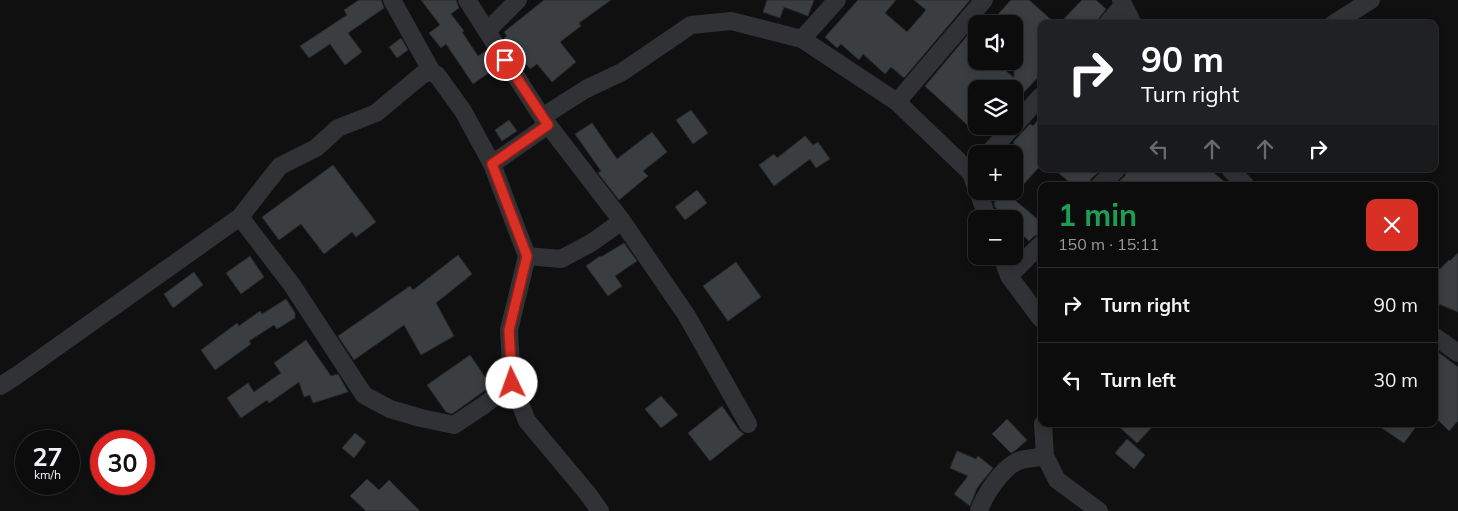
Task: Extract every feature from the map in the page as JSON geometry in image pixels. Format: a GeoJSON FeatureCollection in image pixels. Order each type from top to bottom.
{"type":"FeatureCollection","features":[{"type":"Feature","properties":{"kind":"street"},"geometry":{"type":"LineString","coordinates":[[392,0],[432,72],[437,75],[463,111],[492,164],[527,256],[509,330],[512,383],[527,421],[600,511]]}},
{"type":"Feature","properties":{"kind":"street"},"geometry":{"type":"LineString","coordinates":[[466,0],[545,121],[622,221],[687,316],[748,424]]}},
{"type":"Feature","properties":{"kind":"street"},"geometry":{"type":"LineString","coordinates":[[487,31],[518,0]]}},
{"type":"Feature","properties":{"kind":"street"},"geometry":{"type":"LineString","coordinates":[[816,23],[821,0]]}},
{"type":"Feature","properties":{"kind":"street"},"geometry":{"type":"LineString","coordinates":[[802,39],[837,0]]}},
{"type":"Feature","properties":{"kind":"street"},"geometry":{"type":"LineString","coordinates":[[897,102],[984,0]]}},
{"type":"Feature","properties":{"kind":"street"},"geometry":{"type":"LineString","coordinates":[[1339,20],[1371,0]]}},
{"type":"Feature","properties":{"kind":"street"},"geometry":{"type":"LineString","coordinates":[[1110,20],[1122,3],[1131,20]]}},
{"type":"Feature","properties":{"kind":"street"},"geometry":{"type":"LineString","coordinates":[[492,164],[586,89],[622,72],[691,25],[731,21],[802,39],[897,102],[968,170]]}},
{"type":"Feature","properties":{"kind":"street"},"geometry":{"type":"LineString","coordinates":[[0,386],[240,217],[280,166],[316,148],[338,128],[376,113],[423,74],[432,72]]}},
{"type":"Feature","properties":{"kind":"street"},"geometry":{"type":"LineString","coordinates":[[1023,116],[1038,99]]}},
{"type":"Feature","properties":{"kind":"street"},"geometry":{"type":"LineString","coordinates":[[996,145],[1006,135]]}},
{"type":"Feature","properties":{"kind":"street"},"geometry":{"type":"LineString","coordinates":[[1103,182],[1114,172]]}},
{"type":"Feature","properties":{"kind":"street"},"geometry":{"type":"LineString","coordinates":[[1233,172],[1242,182]]}},
{"type":"Feature","properties":{"kind":"street"},"geometry":{"type":"LineString","coordinates":[[240,217],[292,285],[364,395],[390,409],[421,418],[454,424],[484,405],[512,383]]}},
{"type":"Feature","properties":{"kind":"street"},"geometry":{"type":"LineString","coordinates":[[527,256],[561,258],[591,243],[622,221]]}},
{"type":"Feature","properties":{"kind":"street"},"geometry":{"type":"LineString","coordinates":[[1009,276],[1038,247]]}},
{"type":"Feature","properties":{"kind":"street"},"geometry":{"type":"LineString","coordinates":[[1005,265],[1009,276],[1038,315]]}},
{"type":"Feature","properties":{"kind":"street"},"geometry":{"type":"LineString","coordinates":[[1438,339],[1458,353]]}},
{"type":"Feature","properties":{"kind":"street"},"geometry":{"type":"LineString","coordinates":[[1043,427],[1045,456],[1057,480],[1099,511]]}},
{"type":"Feature","properties":{"kind":"street"},"geometry":{"type":"LineString","coordinates":[[979,511],[981,504],[1000,475],[1019,460],[1045,456]]}},
{"type":"Feature","properties":{"kind":"building"},"geometry":{"type":"Polygon","coordinates":[[[359,0],[381,0],[384,8],[348,33],[362,52],[345,65],[330,44],[309,58],[300,46],[347,15],[344,10],[359,0]]]}},
{"type":"Feature","properties":{"kind":"building"},"geometry":{"type":"Polygon","coordinates":[[[421,0],[456,0],[459,8],[451,14],[464,31],[462,32],[478,56],[487,50],[497,67],[473,84],[446,44],[441,48],[429,33],[440,25],[421,0]]]}},
{"type":"Feature","properties":{"kind":"building"},"geometry":{"type":"Polygon","coordinates":[[[544,0],[611,0],[579,23],[581,26],[560,42],[576,62],[552,82],[537,64],[530,69],[518,53],[515,55],[504,38],[507,36],[504,32],[544,0]]]}},
{"type":"Feature","properties":{"kind":"building"},"geometry":{"type":"Polygon","coordinates":[[[767,0],[814,0],[808,16],[784,7],[780,18],[763,12],[767,0]]]}},
{"type":"Feature","properties":{"kind":"building"},"geometry":{"type":"Polygon","coordinates":[[[858,0],[896,0],[885,13],[907,32],[926,10],[914,0],[970,0],[904,78],[891,67],[885,74],[863,54],[859,60],[841,44],[837,48],[825,37],[858,0]]]}},
{"type":"Feature","properties":{"kind":"building"},"geometry":{"type":"Polygon","coordinates":[[[1011,0],[1029,0],[1052,20],[1038,20],[1038,77],[1023,93],[1023,80],[968,80],[968,126],[925,86],[967,36],[968,70],[1005,70],[1014,78],[1014,70],[1023,70],[1023,15],[997,15],[1011,0]]]}},
{"type":"Feature","properties":{"kind":"building"},"geometry":{"type":"Polygon","coordinates":[[[1082,0],[1096,0],[1106,9],[1098,20],[1063,20],[1082,0]]]}},
{"type":"Feature","properties":{"kind":"building"},"geometry":{"type":"Polygon","coordinates":[[[401,38],[408,50],[397,58],[389,47],[401,38]]]}},
{"type":"Feature","properties":{"kind":"building"},"geometry":{"type":"Polygon","coordinates":[[[691,110],[708,133],[693,144],[676,120],[691,110]]]}},
{"type":"Feature","properties":{"kind":"building"},"geometry":{"type":"Polygon","coordinates":[[[509,120],[517,131],[502,141],[495,130],[509,120]]]}},
{"type":"Feature","properties":{"kind":"building"},"geometry":{"type":"Polygon","coordinates":[[[1038,120],[1038,168],[1023,185],[1023,145],[1014,145],[1014,141],[1020,135],[1023,135],[1023,131],[1030,124],[1033,126],[1038,120]]]}},
{"type":"Feature","properties":{"kind":"building"},"geometry":{"type":"Polygon","coordinates":[[[592,123],[617,159],[652,132],[667,152],[643,171],[648,176],[619,200],[598,173],[601,171],[575,134],[592,123]]]}},
{"type":"Feature","properties":{"kind":"building"},"geometry":{"type":"Polygon","coordinates":[[[805,136],[813,145],[818,142],[830,159],[816,168],[810,159],[774,186],[759,165],[774,154],[777,158],[805,136]]]}},
{"type":"Feature","properties":{"kind":"building"},"geometry":{"type":"Polygon","coordinates":[[[333,165],[376,222],[356,237],[352,232],[324,254],[301,224],[279,240],[262,217],[333,165]]]}},
{"type":"Feature","properties":{"kind":"building"},"geometry":{"type":"Polygon","coordinates":[[[1058,172],[1099,172],[1090,182],[1069,182],[1058,172]]]}},
{"type":"Feature","properties":{"kind":"building"},"geometry":{"type":"Polygon","coordinates":[[[1126,172],[1213,172],[1225,182],[1118,182],[1125,176],[1126,172]]]}},
{"type":"Feature","properties":{"kind":"building"},"geometry":{"type":"Polygon","coordinates":[[[697,190],[707,203],[685,220],[675,207],[697,190]]]}},
{"type":"Feature","properties":{"kind":"building"},"geometry":{"type":"Polygon","coordinates":[[[996,200],[1015,200],[1038,219],[1038,235],[1029,241],[1023,236],[1023,210],[998,210],[994,203],[996,200]]]}},
{"type":"Feature","properties":{"kind":"building"},"geometry":{"type":"Polygon","coordinates":[[[624,243],[637,261],[615,276],[622,286],[608,296],[586,266],[624,243]]]}},
{"type":"Feature","properties":{"kind":"building"},"geometry":{"type":"Polygon","coordinates":[[[1458,253],[1458,312],[1438,304],[1438,267],[1440,269],[1458,253]]]}},
{"type":"Feature","properties":{"kind":"building"},"geometry":{"type":"Polygon","coordinates":[[[458,255],[472,274],[436,303],[454,336],[421,355],[404,325],[354,360],[338,336],[410,286],[413,290],[458,255]]]}},
{"type":"Feature","properties":{"kind":"building"},"geometry":{"type":"Polygon","coordinates":[[[250,256],[264,277],[241,294],[226,273],[250,256]]]}},
{"type":"Feature","properties":{"kind":"building"},"geometry":{"type":"Polygon","coordinates":[[[736,262],[761,297],[728,321],[703,286],[736,262]]]}},
{"type":"Feature","properties":{"kind":"building"},"geometry":{"type":"Polygon","coordinates":[[[194,272],[203,285],[173,308],[164,294],[194,272]]]}},
{"type":"Feature","properties":{"kind":"building"},"geometry":{"type":"Polygon","coordinates":[[[286,299],[295,313],[295,318],[277,329],[274,325],[249,341],[251,344],[215,370],[201,350],[237,323],[239,326],[260,311],[262,314],[286,299]]]}},
{"type":"Feature","properties":{"kind":"building"},"geometry":{"type":"Polygon","coordinates":[[[306,340],[331,376],[338,374],[348,392],[313,403],[310,395],[304,397],[299,382],[269,403],[267,400],[241,418],[227,398],[248,383],[254,392],[281,373],[274,363],[306,340]]]}},
{"type":"Feature","properties":{"kind":"building"},"geometry":{"type":"Polygon","coordinates":[[[1438,352],[1458,367],[1458,421],[1449,431],[1438,420],[1438,352]]]}},
{"type":"Feature","properties":{"kind":"building"},"geometry":{"type":"Polygon","coordinates":[[[470,355],[491,386],[452,414],[446,412],[427,385],[470,355]]]}},
{"type":"Feature","properties":{"kind":"building"},"geometry":{"type":"Polygon","coordinates":[[[661,396],[678,415],[661,428],[645,409],[661,396]]]}},
{"type":"Feature","properties":{"kind":"building"},"geometry":{"type":"Polygon","coordinates":[[[722,406],[744,434],[710,461],[688,433],[722,406]]]}},
{"type":"Feature","properties":{"kind":"building"},"geometry":{"type":"Polygon","coordinates":[[[1007,419],[1027,440],[1011,453],[992,434],[1007,419]]]}},
{"type":"Feature","properties":{"kind":"building"},"geometry":{"type":"Polygon","coordinates":[[[1119,427],[1152,427],[1137,443],[1119,427]]]}},
{"type":"Feature","properties":{"kind":"building"},"geometry":{"type":"Polygon","coordinates":[[[1380,427],[1416,427],[1404,443],[1380,427]]]}},
{"type":"Feature","properties":{"kind":"building"},"geometry":{"type":"Polygon","coordinates":[[[355,433],[366,442],[354,458],[342,448],[355,433]]]}},
{"type":"Feature","properties":{"kind":"building"},"geometry":{"type":"Polygon","coordinates":[[[1127,439],[1145,455],[1134,469],[1115,453],[1127,439]]]}},
{"type":"Feature","properties":{"kind":"building"},"geometry":{"type":"Polygon","coordinates":[[[957,451],[976,459],[978,456],[993,468],[977,488],[970,506],[954,494],[968,476],[950,468],[957,451]]]}},
{"type":"Feature","properties":{"kind":"building"},"geometry":{"type":"Polygon","coordinates":[[[367,479],[379,490],[389,480],[420,511],[366,511],[350,496],[367,479]]]}},
{"type":"Feature","properties":{"kind":"route"},"geometry":{"type":"LineString","coordinates":[[505,60],[548,125],[492,164],[527,256],[509,330],[512,383]]}}]}
